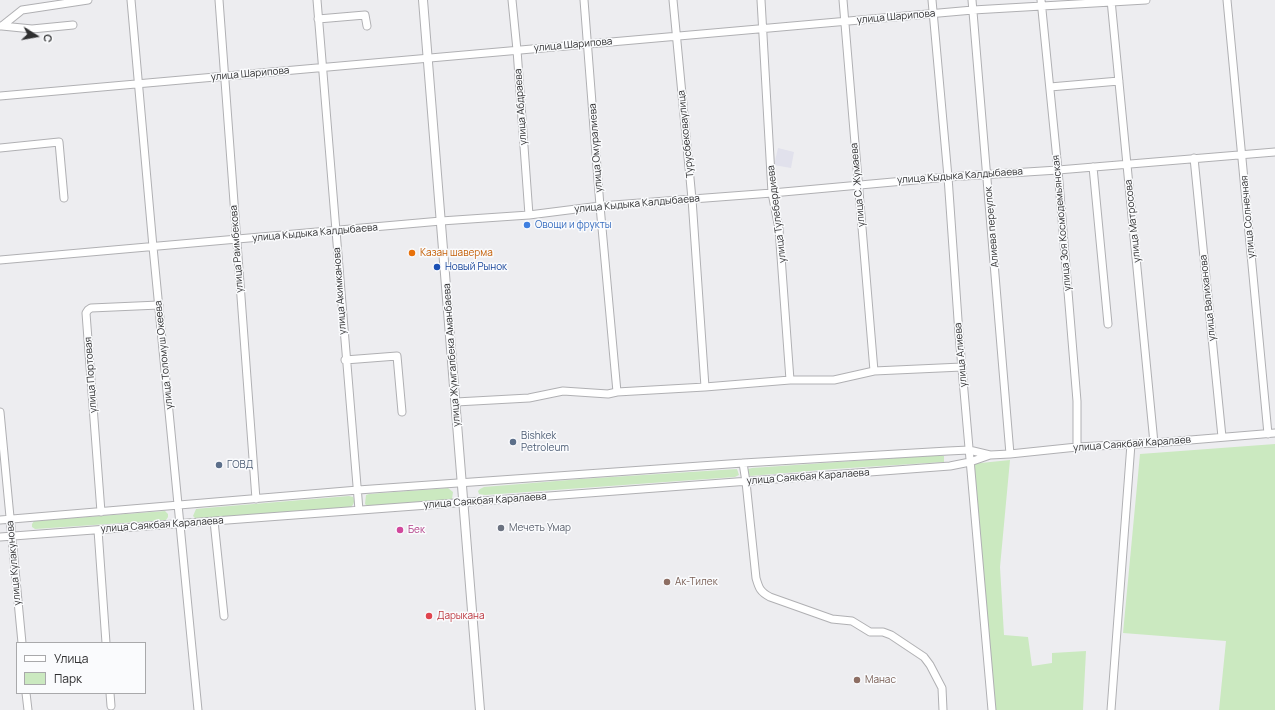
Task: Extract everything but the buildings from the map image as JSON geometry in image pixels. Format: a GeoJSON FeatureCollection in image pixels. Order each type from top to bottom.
{"type":"FeatureCollection","features":[{"type":"Feature","properties":{"kind":"main road","name":"улица Жумгалбека Аманбаева"},"geometry":{"type":"LineString","coordinates":[[423,0],[480,710]]}},
{"type":"Feature","properties":{"kind":"street"},"geometry":{"type":"LineString","coordinates":[[1,26],[22,10],[88,0]]}},
{"type":"Feature","properties":{"kind":"street","name":"улица Толомуш Океева"},"geometry":{"type":"LineString","coordinates":[[130,0],[198,710]]}},
{"type":"Feature","properties":{"kind":"street","name":"улица Раимбекова"},"geometry":{"type":"LineString","coordinates":[[219,0],[256,499]]}},
{"type":"Feature","properties":{"kind":"street","name":"улица Акимканова"},"geometry":{"type":"LineString","coordinates":[[317,0],[345,360],[359,510]]}},
{"type":"Feature","properties":{"kind":"street","name":"улица Абдраева"},"geometry":{"type":"LineString","coordinates":[[512,0],[517,50],[528,215]]}},
{"type":"Feature","properties":{"kind":"street","name":"улица Омуралиева"},"geometry":{"type":"LineString","coordinates":[[584,0],[600,206],[617,392]]}},
{"type":"Feature","properties":{"kind":"street","name":"Турусбековаулица"},"geometry":{"type":"LineString","coordinates":[[673,0],[692,199],[705,387]]}},
{"type":"Feature","properties":{"kind":"street","name":"улица Тулебердиева"},"geometry":{"type":"LineString","coordinates":[[761,0],[764,29],[772,193],[779,229],[785,287],[790,380]]}},
{"type":"Feature","properties":{"kind":"street","name":"улица С. Жумаева"},"geometry":{"type":"LineString","coordinates":[[843,0],[874,371]]}},
{"type":"Feature","properties":{"kind":"street","name":"улица Алиева"},"geometry":{"type":"LineString","coordinates":[[932,0],[992,710]]}},
{"type":"Feature","properties":{"kind":"street","name":"Алиева переулок"},"geometry":{"type":"LineString","coordinates":[[972,0],[1010,454]]}},
{"type":"Feature","properties":{"kind":"street","name":"улица Шарипова"},"geometry":{"type":"LineString","coordinates":[[0,96],[588,45],[1042,3],[1146,0]]}},
{"type":"Feature","properties":{"kind":"street","name":"улица Солнечная"},"geometry":{"type":"LineString","coordinates":[[1227,0],[1272,433]]}},
{"type":"Feature","properties":{"kind":"street","name":"улица Матросова"},"geometry":{"type":"LineString","coordinates":[[1111,1],[1154,443]]}},
{"type":"Feature","properties":{"kind":"street","name":"улица Зоя Космодемьянская"},"geometry":{"type":"LineString","coordinates":[[1042,3],[1058,170],[1077,401],[1077,447]]}},
{"type":"Feature","properties":{"kind":"street"},"geometry":{"type":"LineString","coordinates":[[318,19],[365,15],[367,26]]}},
{"type":"Feature","properties":{"kind":"street"},"geometry":{"type":"LineString","coordinates":[[1,26],[32,29],[73,25]]}},
{"type":"Feature","properties":{"kind":"street"},"geometry":{"type":"LineString","coordinates":[[1050,87],[1119,81]]}},
{"type":"Feature","properties":{"kind":"street"},"geometry":{"type":"LineString","coordinates":[[0,148],[58,142],[64,198]]}},
{"type":"Feature","properties":{"kind":"street","name":"улица Кыдыка Калдыбаева"},"geometry":{"type":"LineString","coordinates":[[0,260],[441,221],[528,215],[600,206],[772,193],[948,176],[1058,170],[1275,152]]}},
{"type":"Feature","properties":{"kind":"street","name":"улица Валиханова"},"geometry":{"type":"LineString","coordinates":[[1194,158],[1222,437]]}},
{"type":"Feature","properties":{"kind":"street"},"geometry":{"type":"LineString","coordinates":[[1093,167],[1108,324]]}},
{"type":"Feature","properties":{"kind":"street","name":"улица Портовая"},"geometry":{"type":"LineString","coordinates":[[101,512],[86,313],[91,308],[159,305]]}},
{"type":"Feature","properties":{"kind":"street"},"geometry":{"type":"LineString","coordinates":[[345,360],[397,356],[402,412]]}},
{"type":"Feature","properties":{"kind":"street"},"geometry":{"type":"LineString","coordinates":[[456,402],[529,398],[563,391],[608,394],[617,392],[790,380],[834,380],[874,371],[962,368]]}},
{"type":"Feature","properties":{"kind":"street","name":"улица Кулакунова"},"geometry":{"type":"LineString","coordinates":[[0,412],[22,642]]}},
{"type":"Feature","properties":{"kind":"street","name":"улица Саякбай Каралаев"},"geometry":{"type":"LineString","coordinates":[[969,450],[990,455],[1010,454],[1077,447],[1154,443],[1272,433]]}},
{"type":"Feature","properties":{"kind":"street"},"geometry":{"type":"LineString","coordinates":[[1111,710],[1131,444]]}},
{"type":"Feature","properties":{"kind":"street","name":"улица Саякбая Каралаева"},"geometry":{"type":"LineString","coordinates":[[0,520],[358,490],[743,463],[969,450]]}},
{"type":"Feature","properties":{"kind":"street","name":"улица Саякбай Каралаев"},"geometry":{"type":"LineString","coordinates":[[970,462],[990,455]]}},
{"type":"Feature","properties":{"kind":"street","name":"улица Саякбая Каралаева"},"geometry":{"type":"LineString","coordinates":[[0,537],[746,482],[950,466],[970,462]]}},
{"type":"Feature","properties":{"kind":"street"},"geometry":{"type":"LineString","coordinates":[[743,463],[756,578],[759,588],[763,593],[832,619],[852,621],[870,632],[883,632],[891,635],[924,657],[930,665],[942,688],[944,710]]}},
{"type":"Feature","properties":{"kind":"street"},"geometry":{"type":"LineString","coordinates":[[214,521],[224,616]]}},
{"type":"Feature","properties":{"kind":"street"},"geometry":{"type":"LineString","coordinates":[[98,530],[106,642]]}},
{"type":"Feature","properties":{"kind":"street"},"geometry":{"type":"LineString","coordinates":[[26,694],[28,710]]}},
{"type":"Feature","properties":{"kind":"street"},"geometry":{"type":"LineString","coordinates":[[110,694],[111,706]]}},
{"type":"Feature","properties":{"kind":"shaded area"},"geometry":{"type":"Polygon","coordinates":[[[778,148],[794,152],[791,168],[774,165],[778,148]]]}},
{"type":"Feature","properties":{"kind":"green space"},"geometry":{"type":"Polygon","coordinates":[[[1275,444],[1275,710],[1219,710],[1226,641],[1123,633],[1140,454],[1275,444]]]}},
{"type":"Feature","properties":{"kind":"green space"},"geometry":{"type":"Polygon","coordinates":[[[939,455],[944,456],[944,462],[750,476],[746,472],[748,469],[752,468],[939,455]]]}},
{"type":"Feature","properties":{"kind":"green space"},"geometry":{"type":"Polygon","coordinates":[[[1010,460],[1000,567],[1004,635],[1028,637],[1032,666],[1052,663],[1052,653],[1086,651],[1083,710],[995,710],[971,464],[1010,460]]]}},
{"type":"Feature","properties":{"kind":"green space"},"geometry":{"type":"Polygon","coordinates":[[[737,469],[739,475],[735,477],[485,495],[479,494],[478,491],[484,487],[737,469]]]}},
{"type":"Feature","properties":{"kind":"green space"},"geometry":{"type":"Polygon","coordinates":[[[448,488],[453,492],[452,499],[449,501],[367,506],[365,504],[366,495],[369,494],[448,488]]]}},
{"type":"Feature","properties":{"kind":"green space"},"geometry":{"type":"Polygon","coordinates":[[[349,496],[353,497],[354,500],[351,507],[230,517],[195,518],[193,516],[196,509],[349,496]]]}},
{"type":"Feature","properties":{"kind":"green space"},"geometry":{"type":"Polygon","coordinates":[[[165,511],[168,514],[166,520],[35,529],[32,527],[34,521],[165,511]]]}},
{"type":"Feature","properties":{"kind":"place","name":"Овощи и фрукты"},"geometry":{"type":"Point","coordinates":[527,225]}},
{"type":"Feature","properties":{"kind":"place","name":"Казан шаверма"},"geometry":{"type":"Point","coordinates":[412,253]}},
{"type":"Feature","properties":{"kind":"place","name":"Новый Рынок"},"geometry":{"type":"Point","coordinates":[437,267]}},
{"type":"Feature","properties":{"kind":"place","name":"Bishkek Petroleum"},"geometry":{"type":"Point","coordinates":[513,442]}},
{"type":"Feature","properties":{"kind":"place","name":"ГОВД"},"geometry":{"type":"Point","coordinates":[219,465]}},
{"type":"Feature","properties":{"kind":"place","name":"Мечеть Умар"},"geometry":{"type":"Point","coordinates":[501,528]}},
{"type":"Feature","properties":{"kind":"place","name":"Бек"},"geometry":{"type":"Point","coordinates":[400,530]}},
{"type":"Feature","properties":{"kind":"place","name":"Ак-Тилек"},"geometry":{"type":"Point","coordinates":[667,582]}},
{"type":"Feature","properties":{"kind":"place","name":"Дарыкана"},"geometry":{"type":"Point","coordinates":[429,616]}},
{"type":"Feature","properties":{"kind":"place","name":"Манас"},"geometry":{"type":"Point","coordinates":[857,680]}}]}
